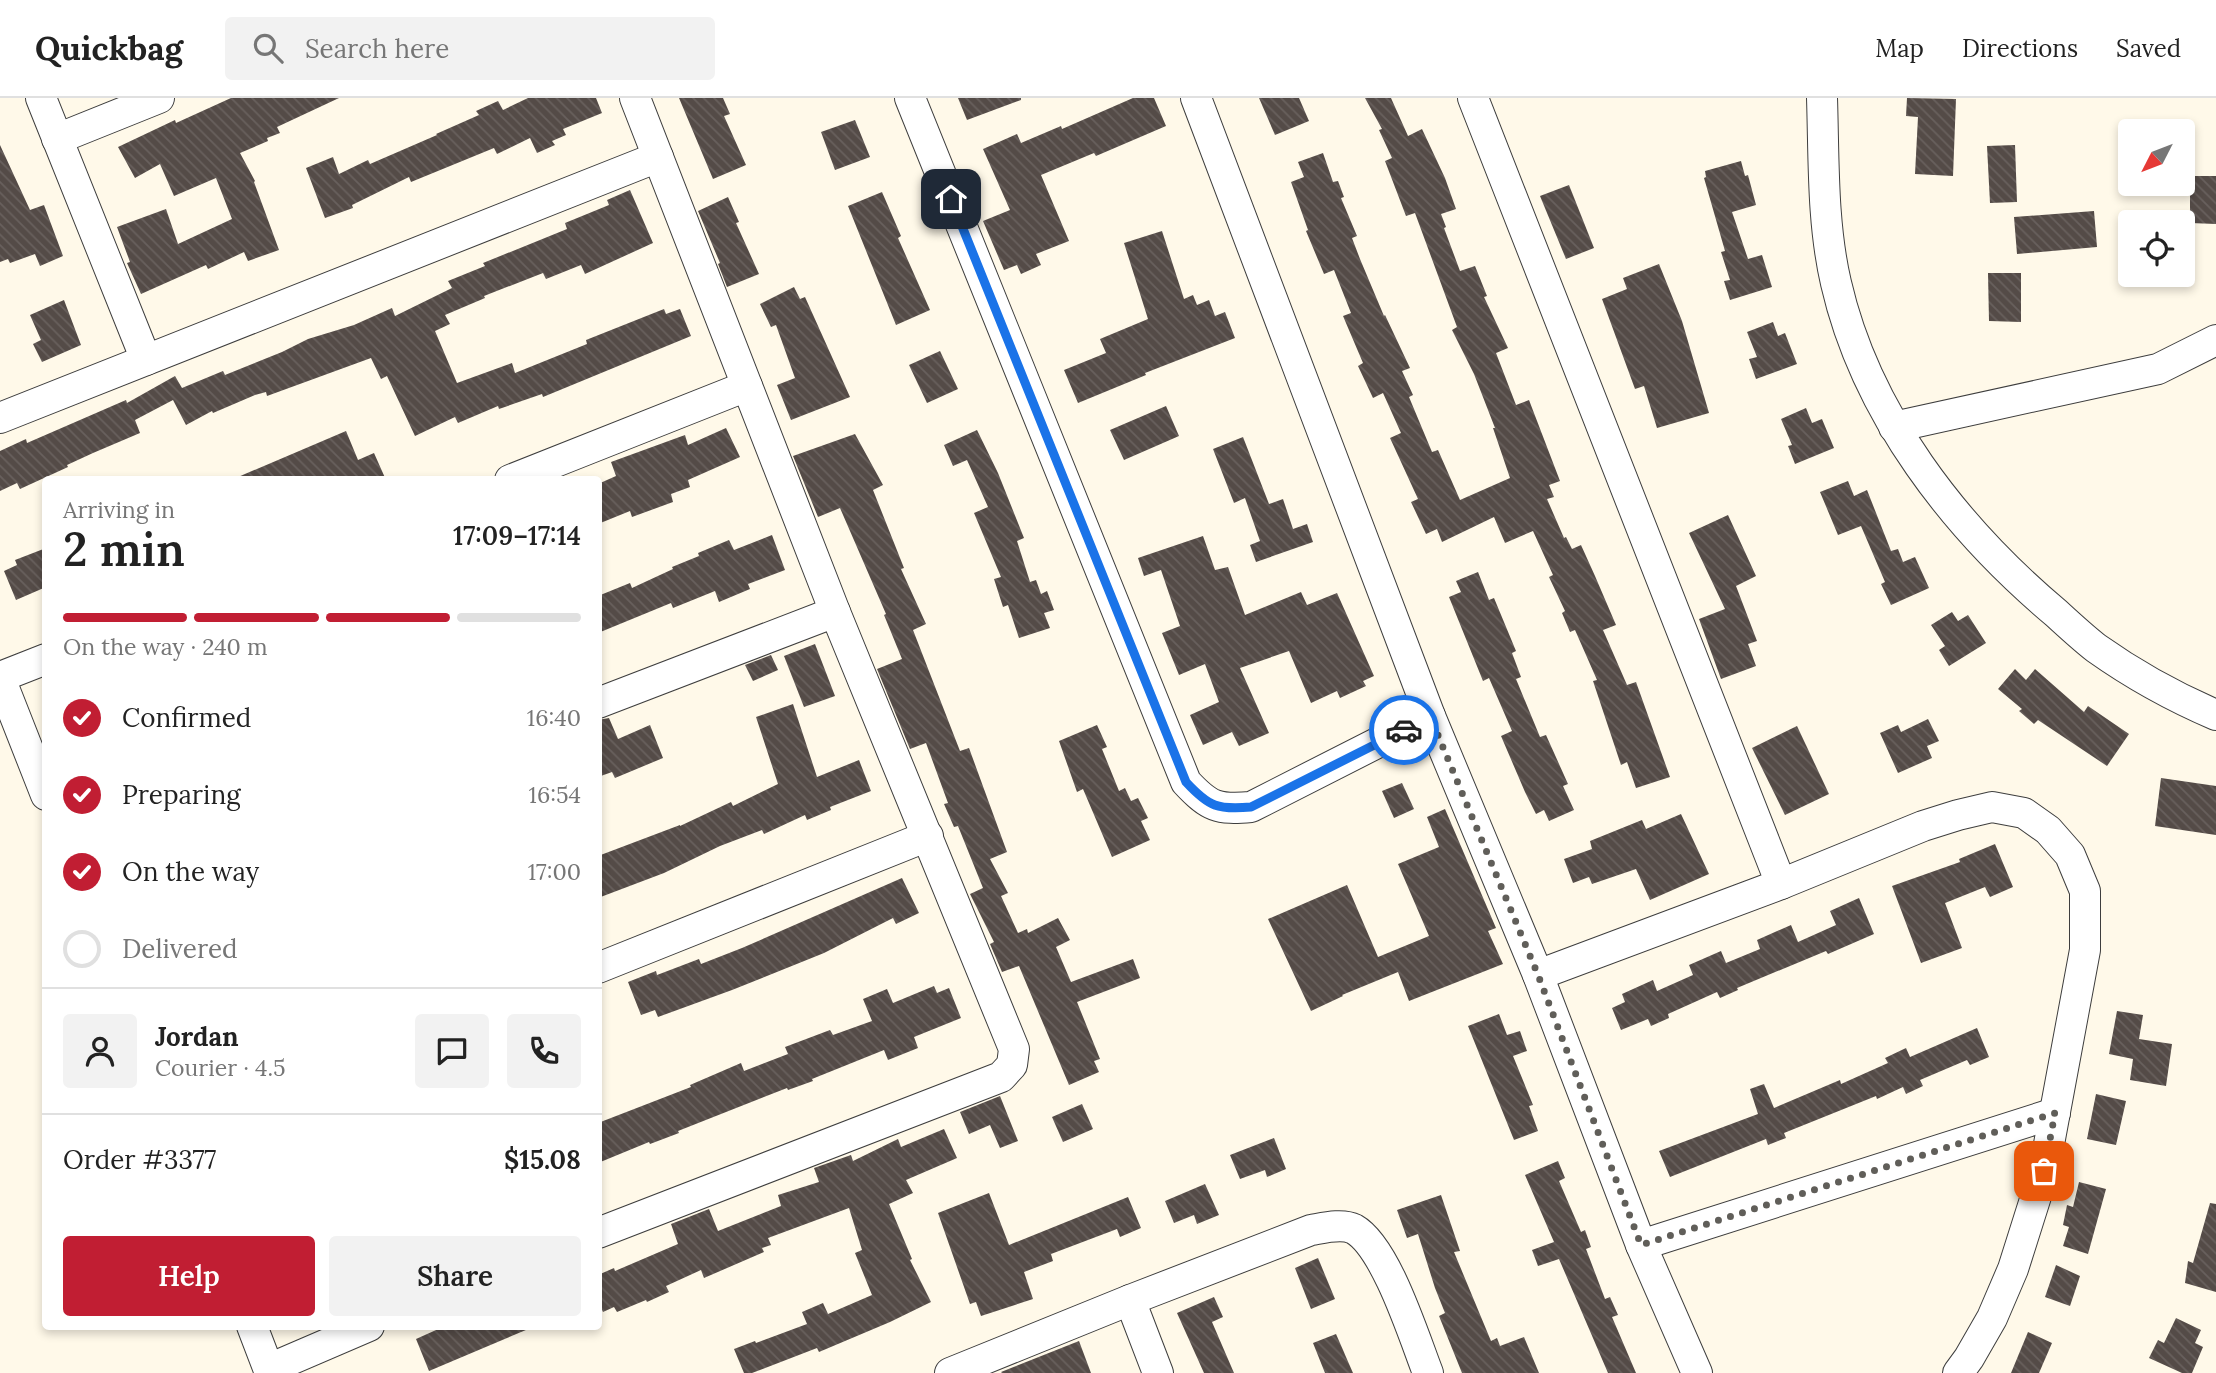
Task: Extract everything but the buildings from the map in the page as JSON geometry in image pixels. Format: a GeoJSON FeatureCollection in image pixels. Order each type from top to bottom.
{"type":"FeatureCollection","features":[{"type":"Feature","properties":{"kind":"street"},"geometry":{"type":"LineString","coordinates":[[41,98],[146,360]]}},
{"type":"Feature","properties":{"kind":"street"},"geometry":{"type":"LineString","coordinates":[[57,139],[159,98]]}},
{"type":"Feature","properties":{"kind":"street"},"geometry":{"type":"LineString","coordinates":[[602,1231],[1001,1077],[1012,1065],[1014,1049],[835,612],[635,98]]}},
{"type":"Feature","properties":{"kind":"street"},"geometry":{"type":"LineString","coordinates":[[910,98],[1186,782],[1202,799],[1225,809],[1251,807],[1430,716]]}},
{"type":"Feature","properties":{"kind":"street"},"geometry":{"type":"LineString","coordinates":[[1196,98],[1430,716],[1538,975],[1641,1245],[1697,1373]]}},
{"type":"Feature","properties":{"kind":"street"},"geometry":{"type":"LineString","coordinates":[[1473,98],[1781,884]]}},
{"type":"Feature","properties":{"kind":"street"},"geometry":{"type":"LineString","coordinates":[[1822,98],[1828,236],[1836,284],[1867,372],[1894,427],[1934,485],[1976,536],[2031,593],[2094,647],[2178,699],[2216,715]]}},
{"type":"Feature","properties":{"kind":"street"},"geometry":{"type":"LineString","coordinates":[[0,418],[658,157]]}},
{"type":"Feature","properties":{"kind":"street"},"geometry":{"type":"LineString","coordinates":[[1894,427],[2158,369],[2216,340]]}},
{"type":"Feature","properties":{"kind":"street"},"geometry":{"type":"LineString","coordinates":[[520,476],[747,386]]}},
{"type":"Feature","properties":{"kind":"street"},"geometry":{"type":"LineString","coordinates":[[602,701],[835,612]]}},
{"type":"Feature","properties":{"kind":"street"},"geometry":{"type":"LineString","coordinates":[[42,661],[0,677],[42,785]]}},
{"type":"Feature","properties":{"kind":"street"},"geometry":{"type":"LineString","coordinates":[[1538,975],[1781,884],[1923,826],[1958,815],[1992,807],[2024,813],[2048,830],[2070,855],[2085,891],[2085,950],[2044,1171],[2013,1269],[1992,1318],[1958,1373]]}},
{"type":"Feature","properties":{"kind":"street"},"geometry":{"type":"LineString","coordinates":[[602,966],[928,836]]}},
{"type":"Feature","properties":{"kind":"street"},"geometry":{"type":"LineString","coordinates":[[1641,1245],[2055,1113]]}},
{"type":"Feature","properties":{"kind":"street"},"geometry":{"type":"LineString","coordinates":[[950,1373],[1311,1230],[1329,1227],[1352,1228],[1369,1241],[1382,1260],[1428,1373]]}},
{"type":"Feature","properties":{"kind":"street"},"geometry":{"type":"LineString","coordinates":[[1130,1300],[1158,1373]]}},
{"type":"Feature","properties":{"kind":"street"},"geometry":{"type":"LineString","coordinates":[[254,1330],[269,1371],[360,1330]]}},
{"type":"Feature","properties":{"kind":"way so far"},"geometry":{"type":"LineString","coordinates":[[1404,730],[1430,716],[1538,975],[1641,1245],[2055,1113],[2044,1171]]}},
{"type":"Feature","properties":{"kind":"route"},"geometry":{"type":"LineString","coordinates":[[951,199],[1186,782],[1202,799],[1225,809],[1251,807],[1404,730]]}}]}
